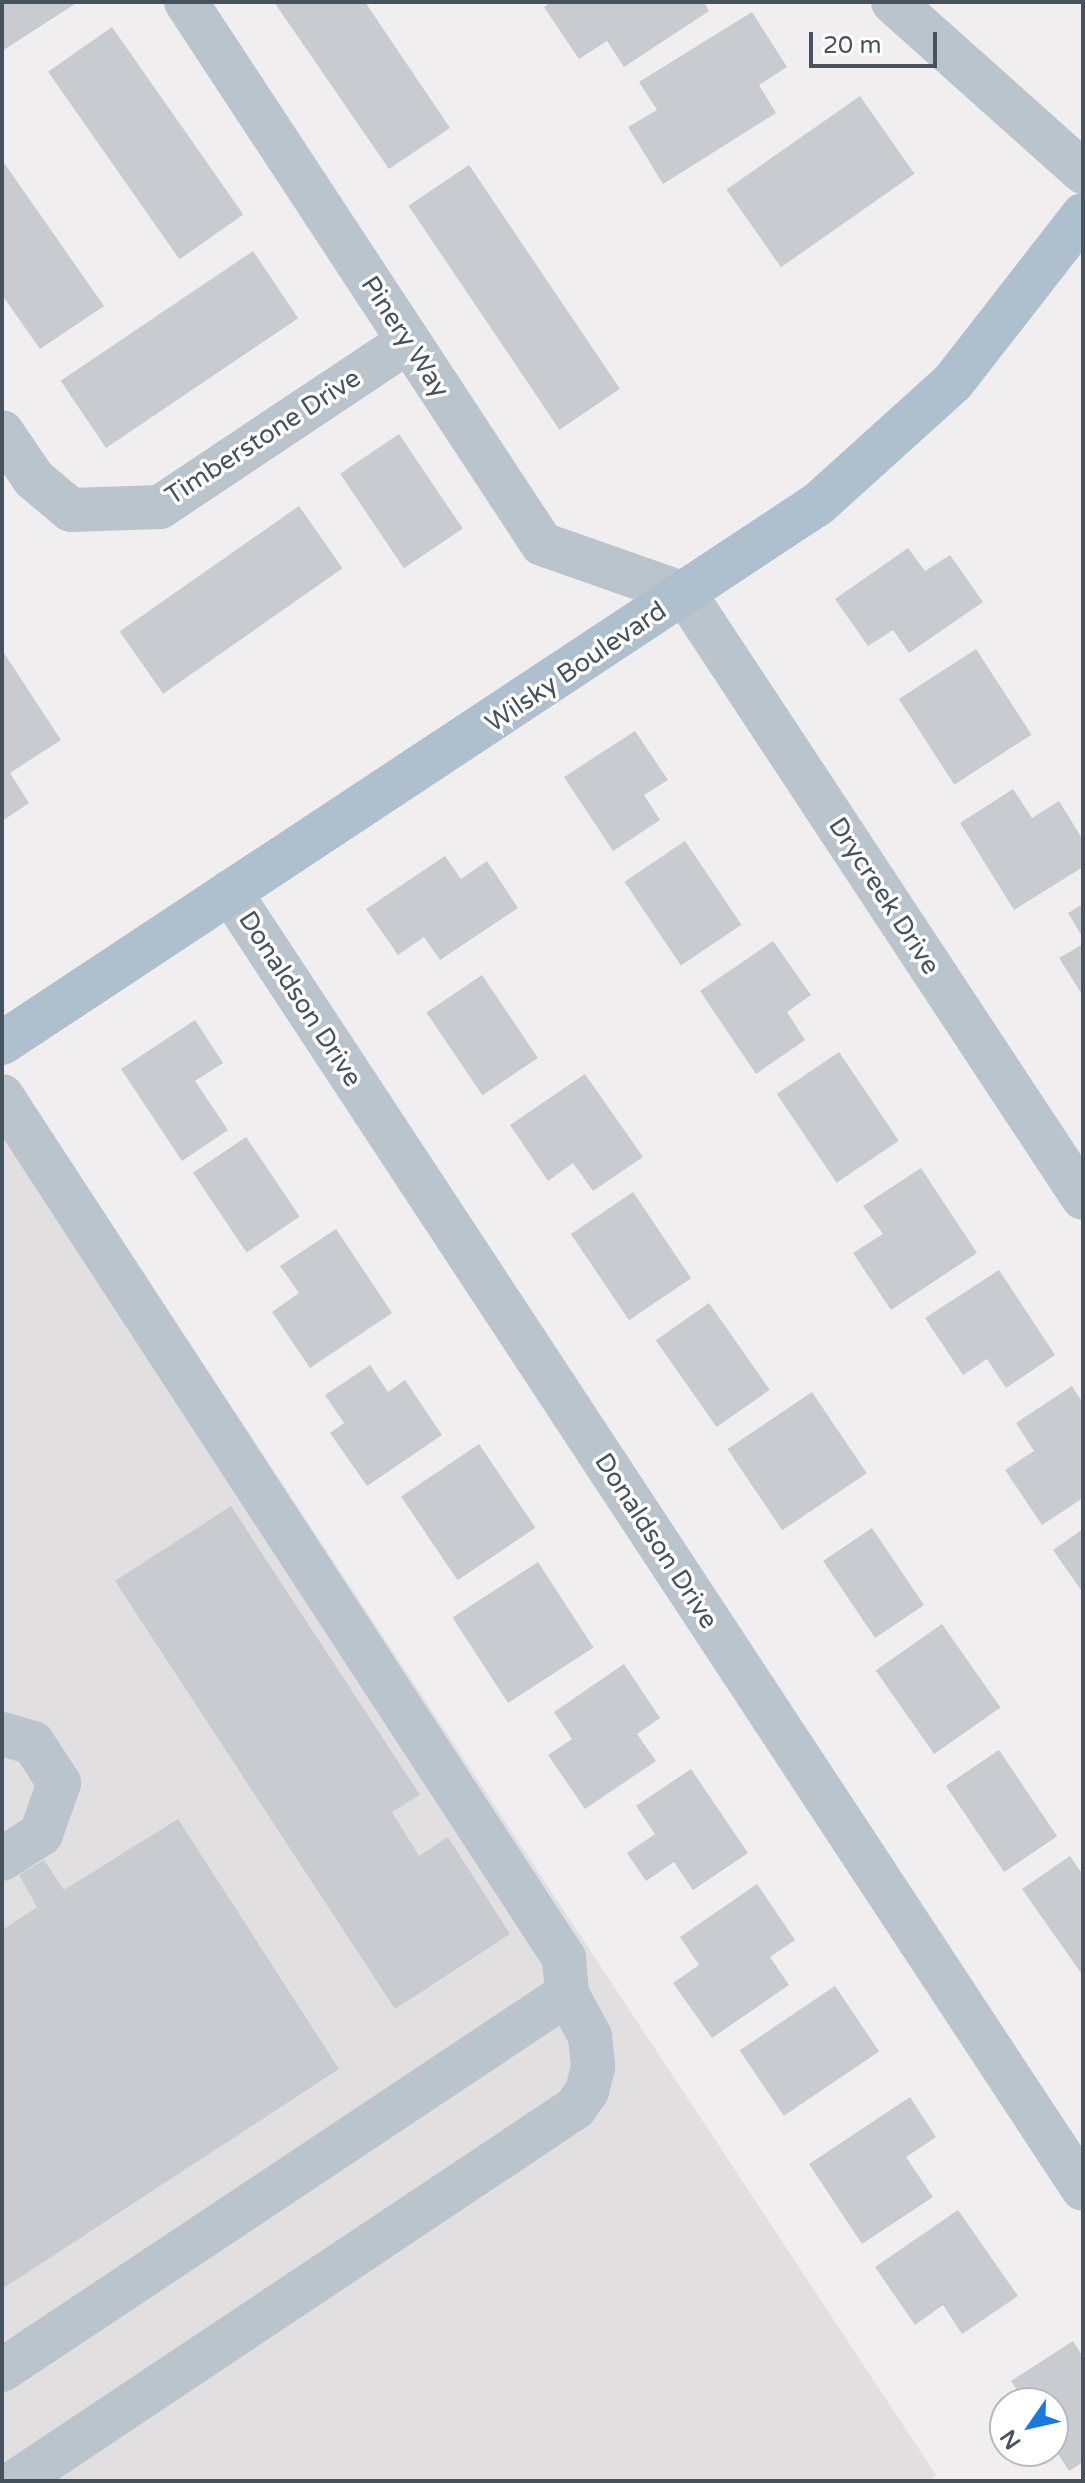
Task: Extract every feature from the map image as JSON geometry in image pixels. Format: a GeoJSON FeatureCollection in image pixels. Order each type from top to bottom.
{"type":"FeatureCollection","features":[{"type":"Feature","properties":{"kind":"main road","name":"Wilsky Boulevard"},"geometry":{"type":"LineString","coordinates":[[7,1030],[230,892],[818,504],[919,417],[953,382],[1083,215]]}},
{"type":"Feature","properties":{"kind":"street","name":"Pinery Way"},"geometry":{"type":"LineString","coordinates":[[186,2],[542,544],[685,594]]}},
{"type":"Feature","properties":{"kind":"street"},"geometry":{"type":"LineString","coordinates":[[893,2],[1083,172]]}},
{"type":"Feature","properties":{"kind":"street","name":"Timberstone Drive"},"geometry":{"type":"LineString","coordinates":[[2,432],[34,479],[71,510],[160,507],[407,342]]}},
{"type":"Feature","properties":{"kind":"street","name":"Drycreek Drive"},"geometry":{"type":"LineString","coordinates":[[685,594],[1083,1198]]}},
{"type":"Feature","properties":{"kind":"street","name":"Donaldson Drive"},"geometry":{"type":"LineString","coordinates":[[230,892],[1083,2189]]}},
{"type":"Feature","properties":{"kind":"street"},"geometry":{"type":"LineString","coordinates":[[2,1096],[564,1958],[567,1994],[590,2036],[592,2051],[587,2091],[575,2108],[16,2481]]}},
{"type":"Feature","properties":{"kind":"street"},"geometry":{"type":"LineString","coordinates":[[2,1734],[33,1743],[59,1783],[41,1834],[2,1859]]}},
{"type":"Feature","properties":{"kind":"street"},"geometry":{"type":"LineString","coordinates":[[2,2370],[567,1994]]}},
{"type":"Feature","properties":{"kind":"shaded area"},"geometry":{"type":"Polygon","coordinates":[[[15,1078],[936,2475],[927,2481],[2,2481],[2,1087],[15,1078]]]}},
{"type":"Feature","properties":{"kind":"building"},"geometry":{"type":"Polygon","coordinates":[[[2,2],[78,2],[2,51],[2,2]]]}},
{"type":"Feature","properties":{"kind":"building"},"geometry":{"type":"Polygon","coordinates":[[[274,2],[365,2],[450,128],[389,169],[274,2]]]}},
{"type":"Feature","properties":{"kind":"building"},"geometry":{"type":"Polygon","coordinates":[[[551,2],[704,2],[709,11],[624,67],[607,41],[579,59],[544,7],[551,2]]]}},
{"type":"Feature","properties":{"kind":"building"},"geometry":{"type":"Polygon","coordinates":[[[752,12],[787,67],[759,85],[776,113],[663,184],[628,127],[657,110],[639,82],[752,12]]]}},
{"type":"Feature","properties":{"kind":"building"},"geometry":{"type":"Polygon","coordinates":[[[112,27],[243,215],[179,259],[48,72],[112,27]]]}},
{"type":"Feature","properties":{"kind":"building"},"geometry":{"type":"Polygon","coordinates":[[[860,96],[914,174],[781,267],[726,189],[860,96]]]}},
{"type":"Feature","properties":{"kind":"building"},"geometry":{"type":"Polygon","coordinates":[[[2,160],[104,306],[40,349],[2,295],[2,160]]]}},
{"type":"Feature","properties":{"kind":"building"},"geometry":{"type":"Polygon","coordinates":[[[469,165],[620,389],[559,430],[408,206],[469,165]]]}},
{"type":"Feature","properties":{"kind":"building"},"geometry":{"type":"Polygon","coordinates":[[[253,251],[298,318],[106,448],[61,381],[253,251]]]}},
{"type":"Feature","properties":{"kind":"building"},"geometry":{"type":"Polygon","coordinates":[[[399,434],[463,529],[404,568],[340,474],[399,434]]]}},
{"type":"Feature","properties":{"kind":"building"},"geometry":{"type":"Polygon","coordinates":[[[299,506],[343,568],[163,694],[120,632],[299,506]]]}},
{"type":"Feature","properties":{"kind":"building"},"geometry":{"type":"Polygon","coordinates":[[[908,548],[925,571],[950,555],[983,602],[909,653],[893,630],[868,646],[835,599],[908,548]]]}},
{"type":"Feature","properties":{"kind":"building"},"geometry":{"type":"Polygon","coordinates":[[[976,649],[1032,735],[954,785],[899,699],[976,649]]]}},
{"type":"Feature","properties":{"kind":"building"},"geometry":{"type":"Polygon","coordinates":[[[2,650],[61,740],[10,773],[29,803],[2,821],[2,650]]]}},
{"type":"Feature","properties":{"kind":"building"},"geometry":{"type":"Polygon","coordinates":[[[635,731],[668,780],[644,795],[660,820],[613,851],[564,777],[635,731]]]}},
{"type":"Feature","properties":{"kind":"building"},"geometry":{"type":"Polygon","coordinates":[[[1013,789],[1032,818],[1059,801],[1083,840],[1083,867],[1014,910],[960,823],[1013,789]]]}},
{"type":"Feature","properties":{"kind":"building"},"geometry":{"type":"Polygon","coordinates":[[[685,841],[741,925],[681,966],[624,882],[685,841]]]}},
{"type":"Feature","properties":{"kind":"building"},"geometry":{"type":"Polygon","coordinates":[[[445,856],[461,879],[487,861],[518,908],[440,960],[424,937],[398,955],[366,909],[445,856]]]}},
{"type":"Feature","properties":{"kind":"building"},"geometry":{"type":"Polygon","coordinates":[[[1083,904],[1083,938],[1068,913],[1083,904]]]}},
{"type":"Feature","properties":{"kind":"building"},"geometry":{"type":"Polygon","coordinates":[[[773,941],[811,995],[787,1012],[805,1040],[756,1074],[700,991],[773,941]]]}},
{"type":"Feature","properties":{"kind":"building"},"geometry":{"type":"Polygon","coordinates":[[[1083,944],[1083,996],[1059,958],[1083,944]]]}},
{"type":"Feature","properties":{"kind":"building"},"geometry":{"type":"Polygon","coordinates":[[[482,975],[538,1058],[482,1095],[426,1012],[482,975]]]}},
{"type":"Feature","properties":{"kind":"building"},"geometry":{"type":"Polygon","coordinates":[[[195,1020],[223,1063],[195,1081],[228,1130],[182,1161],[121,1069],[195,1020]]]}},
{"type":"Feature","properties":{"kind":"building"},"geometry":{"type":"Polygon","coordinates":[[[839,1052],[899,1141],[837,1183],[777,1094],[839,1052]]]}},
{"type":"Feature","properties":{"kind":"building"},"geometry":{"type":"Polygon","coordinates":[[[585,1074],[643,1157],[593,1191],[573,1163],[548,1181],[510,1125],[585,1074]]]}},
{"type":"Feature","properties":{"kind":"building"},"geometry":{"type":"Polygon","coordinates":[[[246,1137],[300,1217],[247,1252],[193,1173],[246,1137]]]}},
{"type":"Feature","properties":{"kind":"building"},"geometry":{"type":"Polygon","coordinates":[[[921,1168],[977,1253],[891,1310],[853,1253],[883,1234],[863,1206],[921,1168]]]}},
{"type":"Feature","properties":{"kind":"building"},"geometry":{"type":"Polygon","coordinates":[[[633,1192],[691,1278],[629,1320],[571,1234],[633,1192]]]}},
{"type":"Feature","properties":{"kind":"building"},"geometry":{"type":"Polygon","coordinates":[[[336,1229],[392,1313],[310,1368],[272,1312],[299,1293],[280,1266],[336,1229]]]}},
{"type":"Feature","properties":{"kind":"building"},"geometry":{"type":"Polygon","coordinates":[[[999,1270],[1055,1355],[1006,1388],[987,1359],[963,1375],[925,1318],[999,1270]]]}},
{"type":"Feature","properties":{"kind":"building"},"geometry":{"type":"Polygon","coordinates":[[[709,1303],[770,1390],[717,1427],[656,1340],[709,1303]]]}},
{"type":"Feature","properties":{"kind":"building"},"geometry":{"type":"Polygon","coordinates":[[[370,1365],[388,1392],[405,1380],[442,1435],[367,1486],[330,1433],[344,1423],[325,1395],[370,1365]]]}},
{"type":"Feature","properties":{"kind":"building"},"geometry":{"type":"Polygon","coordinates":[[[1072,1386],[1083,1403],[1083,1498],[1042,1525],[1005,1470],[1034,1451],[1016,1423],[1072,1386]]]}},
{"type":"Feature","properties":{"kind":"building"},"geometry":{"type":"Polygon","coordinates":[[[812,1392],[867,1473],[782,1530],[727,1449],[812,1392]]]}},
{"type":"Feature","properties":{"kind":"building"},"geometry":{"type":"Polygon","coordinates":[[[479,1444],[535,1528],[458,1580],[401,1497],[479,1444]]]}},
{"type":"Feature","properties":{"kind":"building"},"geometry":{"type":"Polygon","coordinates":[[[231,1506],[420,1795],[392,1812],[419,1856],[448,1837],[510,1934],[395,2009],[115,1581],[231,1506]]]}},
{"type":"Feature","properties":{"kind":"building"},"geometry":{"type":"Polygon","coordinates":[[[872,1528],[924,1605],[875,1638],[823,1561],[872,1528]]]}},
{"type":"Feature","properties":{"kind":"building"},"geometry":{"type":"Polygon","coordinates":[[[1083,1529],[1083,1593],[1053,1550],[1083,1529]]]}},
{"type":"Feature","properties":{"kind":"building"},"geometry":{"type":"Polygon","coordinates":[[[538,1562],[594,1648],[508,1703],[452,1618],[538,1562]]]}},
{"type":"Feature","properties":{"kind":"building"},"geometry":{"type":"Polygon","coordinates":[[[942,1624],[1001,1708],[934,1754],[876,1670],[942,1624]]]}},
{"type":"Feature","properties":{"kind":"building"},"geometry":{"type":"Polygon","coordinates":[[[624,1664],[660,1718],[637,1734],[656,1761],[585,1809],[548,1755],[572,1739],[554,1712],[624,1664]]]}},
{"type":"Feature","properties":{"kind":"building"},"geometry":{"type":"Polygon","coordinates":[[[999,1750],[1057,1836],[1004,1872],[946,1786],[999,1750]]]}},
{"type":"Feature","properties":{"kind":"building"},"geometry":{"type":"Polygon","coordinates":[[[691,1769],[748,1853],[693,1890],[674,1862],[646,1881],[627,1853],[655,1834],[636,1806],[691,1769]]]}},
{"type":"Feature","properties":{"kind":"building"},"geometry":{"type":"Polygon","coordinates":[[[178,1819],[339,2069],[2,2289],[2,1930],[37,1907],[19,1875],[44,1860],[64,1890],[178,1819]]]}},
{"type":"Feature","properties":{"kind":"building"},"geometry":{"type":"Polygon","coordinates":[[[1070,1856],[1083,1875],[1081,1973],[1022,1889],[1070,1856]]]}},
{"type":"Feature","properties":{"kind":"building"},"geometry":{"type":"Polygon","coordinates":[[[757,1884],[795,1940],[770,1957],[789,1985],[712,2038],[673,1983],[699,1965],[680,1937],[757,1884]]]}},
{"type":"Feature","properties":{"kind":"building"},"geometry":{"type":"Polygon","coordinates":[[[835,1986],[879,2051],[784,2116],[740,2050],[835,1986]]]}},
{"type":"Feature","properties":{"kind":"building"},"geometry":{"type":"Polygon","coordinates":[[[910,2097],[936,2137],[906,2157],[933,2197],[862,2244],[809,2164],[910,2097]]]}},
{"type":"Feature","properties":{"kind":"building"},"geometry":{"type":"Polygon","coordinates":[[[958,2210],[1018,2296],[962,2334],[943,2305],[915,2325],[875,2267],[958,2210]]]}},
{"type":"Feature","properties":{"kind":"building"},"geometry":{"type":"Polygon","coordinates":[[[1073,2341],[1083,2357],[1083,2462],[1069,2471],[1066,2467],[1069,2467],[1069,2387],[1015,2387],[1011,2381],[1073,2341]]]}}]}
